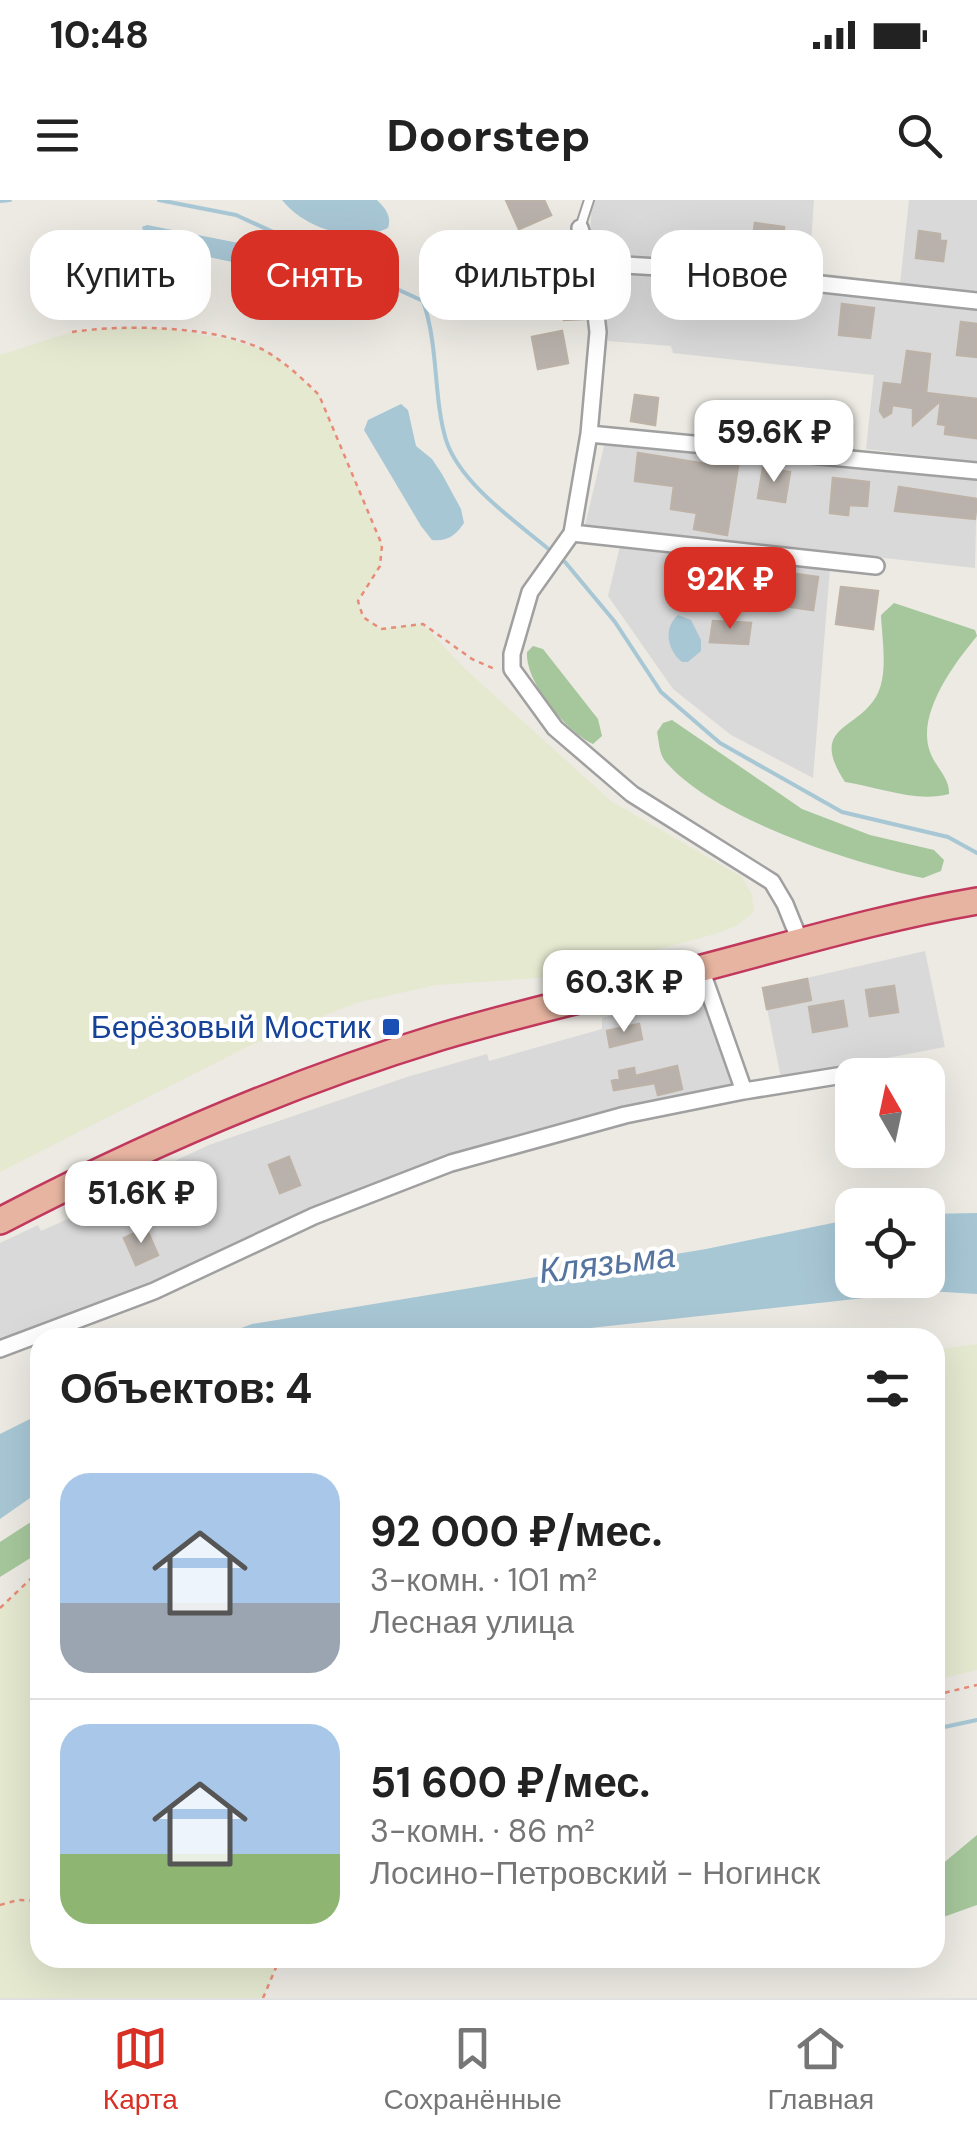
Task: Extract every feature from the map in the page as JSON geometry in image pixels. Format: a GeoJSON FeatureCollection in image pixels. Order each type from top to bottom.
{"type":"FeatureCollection","features":[{"type":"Feature","properties":{"kind":"highway"},"geometry":{"type":"LineString","coordinates":[[0,1221],[64,1187],[254,1104],[440,1037],[922,910],[977,901]]}},
{"type":"Feature","properties":{"kind":"street"},"geometry":{"type":"LineString","coordinates":[[631,265],[977,300]]}},
{"type":"Feature","properties":{"kind":"street"},"geometry":{"type":"LineString","coordinates":[[597,320],[590,434],[572,533],[530,592],[512,654],[512,670],[555,728],[632,794],[772,882],[800,941]]}},
{"type":"Feature","properties":{"kind":"street"},"geometry":{"type":"LineString","coordinates":[[590,434],[977,471]]}},
{"type":"Feature","properties":{"kind":"street"},"geometry":{"type":"LineString","coordinates":[[572,533],[876,566]]}},
{"type":"Feature","properties":{"kind":"street"},"geometry":{"type":"LineString","coordinates":[[702,968],[744,1090]]}},
{"type":"Feature","properties":{"kind":"street"},"geometry":{"type":"LineString","coordinates":[[56,1328],[154,1291],[314,1216],[451,1164],[608,1120],[744,1090],[835,1076]]}},
{"type":"Feature","properties":{"kind":"street"},"geometry":{"type":"LineString","coordinates":[[0,1349],[30,1338]]}},
{"type":"Feature","properties":{"kind":"lane"},"geometry":{"type":"LineString","coordinates":[[580,228],[589,200]]}},
{"type":"Feature","properties":{"kind":"path"},"geometry":{"type":"LineString","coordinates":[[72,332],[168,328],[228,339],[269,352],[320,396],[382,545],[380,566],[358,602],[362,617],[381,630],[423,624],[472,659],[503,673],[512,670]]}},
{"type":"Feature","properties":{"kind":"path"},"geometry":{"type":"LineString","coordinates":[[0,1608],[30,1580]]}},
{"type":"Feature","properties":{"kind":"path"},"geometry":{"type":"LineString","coordinates":[[945,1693],[977,1685]]}},
{"type":"Feature","properties":{"kind":"path"},"geometry":{"type":"LineString","coordinates":[[0,1905],[30,1901]]}},
{"type":"Feature","properties":{"kind":"path"},"geometry":{"type":"LineString","coordinates":[[262,1998],[276,1968]]}},
{"type":"Feature","properties":{"kind":"shaded area"},"geometry":{"type":"Polygon","coordinates":[[[592,200],[814,200],[812,230],[651,230],[651,260],[631,258],[631,230],[590,230],[592,200]]]}},
{"type":"Feature","properties":{"kind":"shaded area"},"geometry":{"type":"Polygon","coordinates":[[[909,200],[977,200],[977,292],[900,284],[909,200]]]}},
{"type":"Feature","properties":{"kind":"shaded area"},"geometry":{"type":"Polygon","coordinates":[[[631,271],[651,273],[651,320],[823,320],[823,291],[977,308],[977,462],[866,449],[874,375],[673,353],[671,346],[608,341],[606,320],[631,320],[631,271]]]}},
{"type":"Feature","properties":{"kind":"shaded area"},"geometry":{"type":"Polygon","coordinates":[[[605,442],[739,459],[977,480],[975,568],[585,525],[605,442]]]}},
{"type":"Feature","properties":{"kind":"shaded area"},"geometry":{"type":"Polygon","coordinates":[[[620,546],[830,568],[813,778],[731,735],[673,689],[608,596],[620,546]]]}},
{"type":"Feature","properties":{"kind":"shaded area"},"geometry":{"type":"Polygon","coordinates":[[[925,951],[945,1047],[887,1058],[835,1058],[835,1068],[781,1078],[763,988],[925,951]]]}},
{"type":"Feature","properties":{"kind":"shaded area"},"geometry":{"type":"Polygon","coordinates":[[[696,993],[704,997],[734,1084],[538,1129],[441,1159],[0,1342],[0,1243],[38,1225],[41,1231],[79,1214],[78,1206],[209,1145],[407,1077],[487,1054],[489,1061],[602,1029],[602,1018],[696,993]]]}},
{"type":"Feature","properties":{"kind":"green space"},"geometry":{"type":"Polygon","coordinates":[[[128,327],[228,339],[269,352],[301,378],[319,395],[382,545],[380,566],[358,601],[363,617],[381,629],[423,624],[464,668],[611,801],[742,877],[752,895],[754,912],[736,926],[715,934],[554,977],[436,985],[356,1003],[251,1045],[0,1172],[0,355],[72,332],[128,327]]]}},
{"type":"Feature","properties":{"kind":"green space"},"geometry":{"type":"Polygon","coordinates":[[[894,603],[975,630],[977,636],[940,690],[928,722],[930,752],[949,794],[911,795],[845,782],[835,763],[834,738],[878,693],[884,665],[881,615],[894,603]]]}},
{"type":"Feature","properties":{"kind":"green space"},"geometry":{"type":"Polygon","coordinates":[[[533,646],[543,649],[598,719],[602,736],[593,744],[560,717],[540,691],[528,664],[527,652],[533,646]]]}},
{"type":"Feature","properties":{"kind":"green space"},"geometry":{"type":"Polygon","coordinates":[[[672,720],[802,809],[870,835],[934,850],[944,860],[941,871],[923,878],[859,861],[785,835],[716,802],[687,782],[663,758],[657,732],[663,723],[672,720]]]}},
{"type":"Feature","properties":{"kind":"green space"},"geometry":{"type":"Polygon","coordinates":[[[977,1344],[977,1670],[945,1678],[945,1349],[977,1344]]]}},
{"type":"Feature","properties":{"kind":"green space"},"geometry":{"type":"Polygon","coordinates":[[[30,1522],[30,1558],[0,1577],[0,1542],[30,1522]]]}},
{"type":"Feature","properties":{"kind":"green space"},"geometry":{"type":"Polygon","coordinates":[[[30,1580],[30,1968],[276,1968],[263,1998],[0,1998],[0,1608],[30,1580]]]}},
{"type":"Feature","properties":{"kind":"green space"},"geometry":{"type":"Polygon","coordinates":[[[977,1835],[977,1905],[945,1916],[945,1862],[977,1835]]]}},
{"type":"Feature","properties":{"kind":"water"},"geometry":{"type":"Polygon","coordinates":[[[282,200],[377,200],[385,209],[389,224],[383,230],[328,230],[282,200]]]}},
{"type":"Feature","properties":{"kind":"water"},"geometry":{"type":"Polygon","coordinates":[[[147,225],[172,230],[143,230],[147,225]]]}},
{"type":"Feature","properties":{"kind":"water"},"geometry":{"type":"Polygon","coordinates":[[[211,238],[231,241],[231,262],[211,257],[211,238]]]}},
{"type":"Feature","properties":{"kind":"water"},"geometry":{"type":"Polygon","coordinates":[[[401,404],[408,410],[416,446],[432,459],[461,509],[464,523],[447,539],[432,540],[421,526],[364,430],[368,420],[401,404]]]}},
{"type":"Feature","properties":{"kind":"water"},"geometry":{"type":"Polygon","coordinates":[[[678,615],[691,620],[701,640],[701,651],[688,662],[677,657],[669,639],[670,626],[678,615]]]}},
{"type":"Feature","properties":{"kind":"water"},"geometry":{"type":"Polygon","coordinates":[[[977,1213],[977,1294],[945,1292],[945,1214],[977,1213]]]}},
{"type":"Feature","properties":{"kind":"water"},"geometry":{"type":"Polygon","coordinates":[[[835,1222],[835,1298],[864,1298],[590,1328],[241,1328],[252,1324],[706,1249],[835,1222]]]}},
{"type":"Feature","properties":{"kind":"water"},"geometry":{"type":"Polygon","coordinates":[[[30,1419],[30,1498],[0,1519],[0,1434],[30,1419]]]}},
{"type":"Feature","properties":{"kind":"building"},"geometry":{"type":"Polygon","coordinates":[[[506,200],[544,200],[551,215],[519,229],[506,200]]]}},
{"type":"Feature","properties":{"kind":"building"},"geometry":{"type":"Polygon","coordinates":[[[755,223],[784,227],[784,230],[754,230],[755,223]]]}},
{"type":"Feature","properties":{"kind":"building"},"geometry":{"type":"Polygon","coordinates":[[[919,231],[940,234],[940,241],[946,241],[943,261],[916,258],[919,231]]]}},
{"type":"Feature","properties":{"kind":"building"},"geometry":{"type":"Polygon","coordinates":[[[842,304],[874,308],[870,338],[839,335],[842,304]]]}},
{"type":"Feature","properties":{"kind":"building"},"geometry":{"type":"Polygon","coordinates":[[[961,322],[977,324],[977,357],[957,355],[961,322]]]}},
{"type":"Feature","properties":{"kind":"building"},"geometry":{"type":"Polygon","coordinates":[[[562,331],[568,363],[538,369],[532,337],[562,331]]]}},
{"type":"Feature","properties":{"kind":"building"},"geometry":{"type":"Polygon","coordinates":[[[907,351],[930,354],[926,393],[977,399],[976,438],[945,434],[946,425],[938,424],[941,400],[913,425],[913,408],[892,405],[891,413],[884,417],[880,411],[884,383],[902,385],[907,351]]]}},
{"type":"Feature","properties":{"kind":"building"},"geometry":{"type":"Polygon","coordinates":[[[635,395],[658,398],[655,425],[631,421],[635,395]]]}},
{"type":"Feature","properties":{"kind":"building"},"geometry":{"type":"Polygon","coordinates":[[[638,453],[718,466],[719,458],[739,460],[727,535],[694,529],[697,513],[671,509],[674,486],[635,481],[638,453]]]}},
{"type":"Feature","properties":{"kind":"building"},"geometry":{"type":"Polygon","coordinates":[[[763,468],[790,472],[785,502],[758,498],[763,468]]]}},
{"type":"Feature","properties":{"kind":"building"},"geometry":{"type":"Polygon","coordinates":[[[833,478],[869,482],[867,506],[849,505],[848,515],[830,513],[833,478]]]}},
{"type":"Feature","properties":{"kind":"building"},"geometry":{"type":"Polygon","coordinates":[[[899,487],[977,499],[975,519],[895,511],[899,487]]]}},
{"type":"Feature","properties":{"kind":"building"},"geometry":{"type":"Polygon","coordinates":[[[692,563],[717,568],[713,593],[687,589],[692,563]]]}},
{"type":"Feature","properties":{"kind":"building"},"geometry":{"type":"Polygon","coordinates":[[[789,573],[818,577],[813,610],[784,606],[789,573]]]}},
{"type":"Feature","properties":{"kind":"building"},"geometry":{"type":"Polygon","coordinates":[[[841,587],[878,591],[873,629],[836,624],[841,587]]]}},
{"type":"Feature","properties":{"kind":"building"},"geometry":{"type":"Polygon","coordinates":[[[713,621],[751,623],[748,644],[710,642],[713,621]]]}},
{"type":"Feature","properties":{"kind":"building"},"geometry":{"type":"Polygon","coordinates":[[[807,979],[811,1000],[767,1009],[763,988],[807,979]]]}},
{"type":"Feature","properties":{"kind":"building"},"geometry":{"type":"Polygon","coordinates":[[[894,986],[898,1012],[870,1016],[866,990],[894,986]]]}},
{"type":"Feature","properties":{"kind":"building"},"geometry":{"type":"Polygon","coordinates":[[[843,1001],[847,1026],[813,1032],[809,1007],[843,1001]]]}},
{"type":"Feature","properties":{"kind":"building"},"geometry":{"type":"Polygon","coordinates":[[[639,1024],[642,1039],[610,1047],[607,1031],[639,1024]]]}},
{"type":"Feature","properties":{"kind":"building"},"geometry":{"type":"Polygon","coordinates":[[[677,1066],[682,1089],[658,1095],[655,1083],[614,1090],[612,1081],[620,1079],[619,1071],[634,1068],[635,1076],[677,1066]]]}},
{"type":"Feature","properties":{"kind":"building"},"geometry":{"type":"Polygon","coordinates":[[[289,1157],[300,1185],[280,1193],[269,1165],[289,1157]]]}},
{"type":"Feature","properties":{"kind":"building"},"geometry":{"type":"Polygon","coordinates":[[[146,1228],[158,1255],[136,1265],[124,1238],[146,1228]]]}},
{"type":"Feature","properties":{"kind":"waterway"},"geometry":{"type":"LineString","coordinates":[[0,201],[10,200]]}},
{"type":"Feature","properties":{"kind":"waterway"},"geometry":{"type":"LineString","coordinates":[[159,200],[236,215],[423,301],[432,336],[442,424],[453,456],[492,502],[552,552]]}},
{"type":"Feature","properties":{"kind":"waterway"},"geometry":{"type":"LineString","coordinates":[[565,562],[615,622],[661,692],[720,743],[842,812],[948,837],[977,853]]}},
{"type":"Feature","properties":{"kind":"waterway"},"geometry":{"type":"LineString","coordinates":[[945,1727],[977,1720]]}},
{"type":"Feature","properties":{"kind":"place","name":"Берёзовый Мостик"},"geometry":{"type":"Point","coordinates":[391,1027]}},
{"type":"Feature","properties":{"kind":"water label","name":"Клязьма"},"geometry":{"type":"Point","coordinates":[607,1263]}}]}
